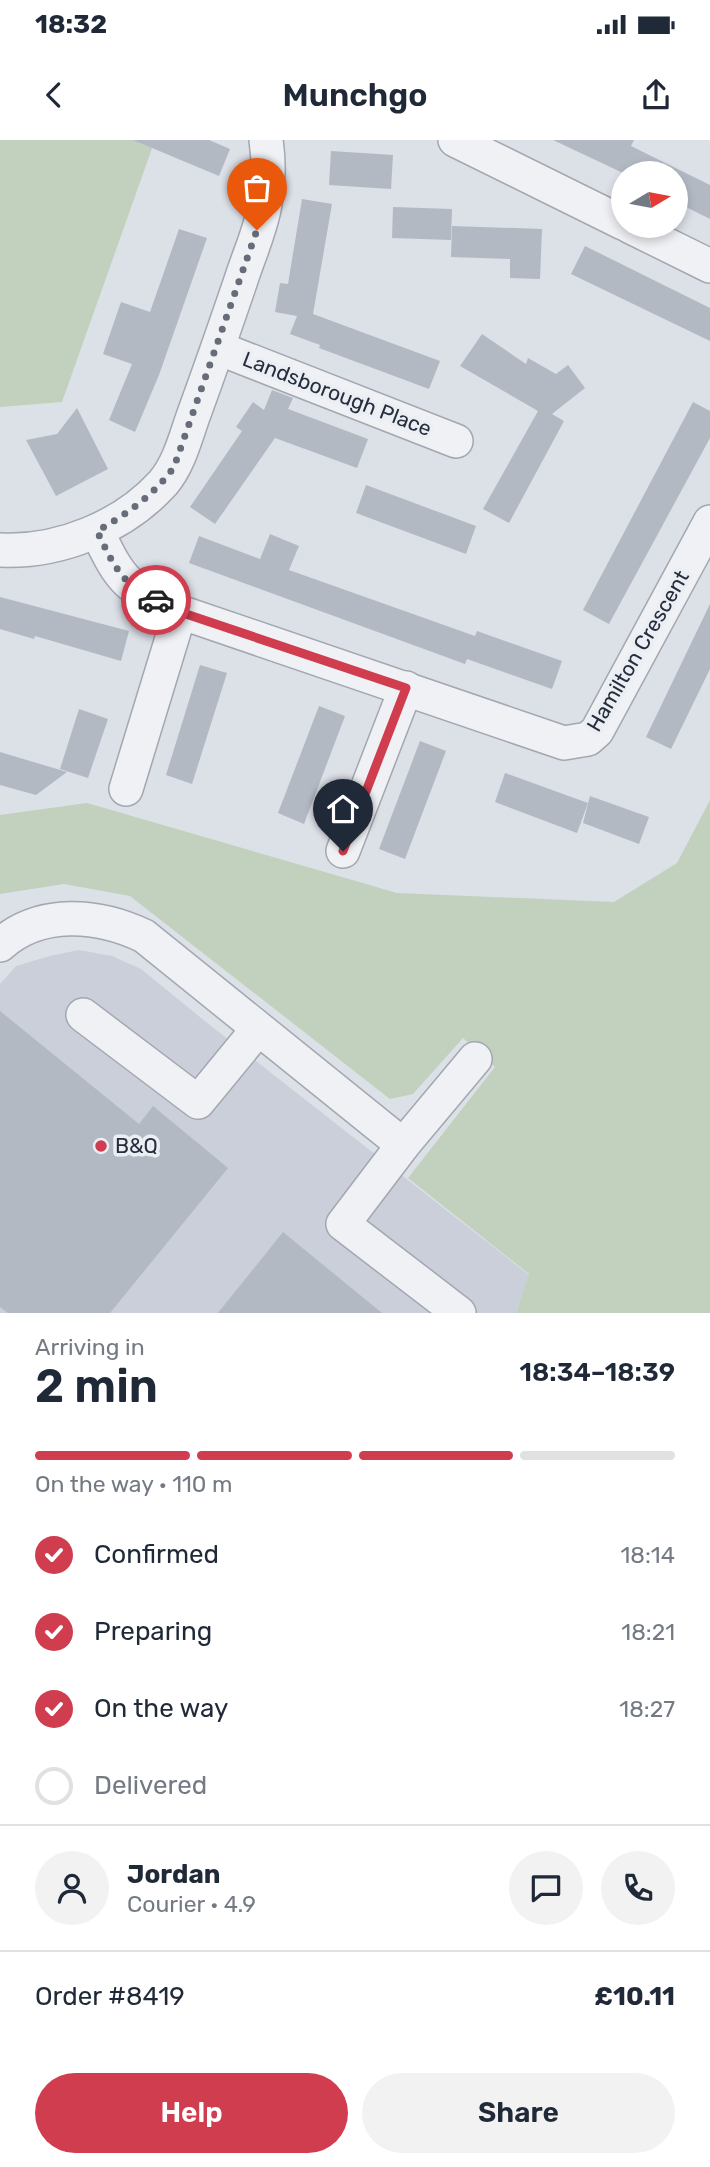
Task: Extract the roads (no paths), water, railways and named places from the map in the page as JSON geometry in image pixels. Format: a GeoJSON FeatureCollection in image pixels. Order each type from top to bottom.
{"type":"FeatureCollection","features":[{"type":"Feature","properties":{"kind":"street"},"geometry":{"type":"LineString","coordinates":[[0,550],[34,549],[64,543],[97,531],[138,505],[162,484],[174,467],[218,348],[265,207],[268,156],[266,140]]}},
{"type":"Feature","properties":{"kind":"street"},"geometry":{"type":"LineString","coordinates":[[455,140],[611,217]]}},
{"type":"Feature","properties":{"kind":"street"},"geometry":{"type":"LineString","coordinates":[[653,238],[710,266]]}},
{"type":"Feature","properties":{"kind":"street","name":"Landsborough Place"},"geometry":{"type":"LineString","coordinates":[[218,348],[456,441]]}},
{"type":"Feature","properties":{"kind":"street","name":"Hamilton Crescent"},"geometry":{"type":"LineString","coordinates":[[97,531],[124,580],[138,592],[180,612],[564,743],[589,739],[597,732],[710,522]]}},
{"type":"Feature","properties":{"kind":"street"},"geometry":{"type":"LineString","coordinates":[[126,789],[180,612]]}},
{"type":"Feature","properties":{"kind":"street"},"geometry":{"type":"LineString","coordinates":[[343,851],[406,688]]}},
{"type":"Feature","properties":{"kind":"street"},"geometry":{"type":"LineString","coordinates":[[0,945],[26,928],[49,920],[75,918],[120,925],[144,936],[403,1145]]}},
{"type":"Feature","properties":{"kind":"street"},"geometry":{"type":"LineString","coordinates":[[83,1015],[198,1102],[258,1029]]}},
{"type":"Feature","properties":{"kind":"street"},"geometry":{"type":"LineString","coordinates":[[459,1313],[343,1224],[403,1145],[475,1059]]}},
{"type":"Feature","properties":{"kind":"place","name":"B&Q"},"geometry":{"type":"Point","coordinates":[101,1146]}}]}
